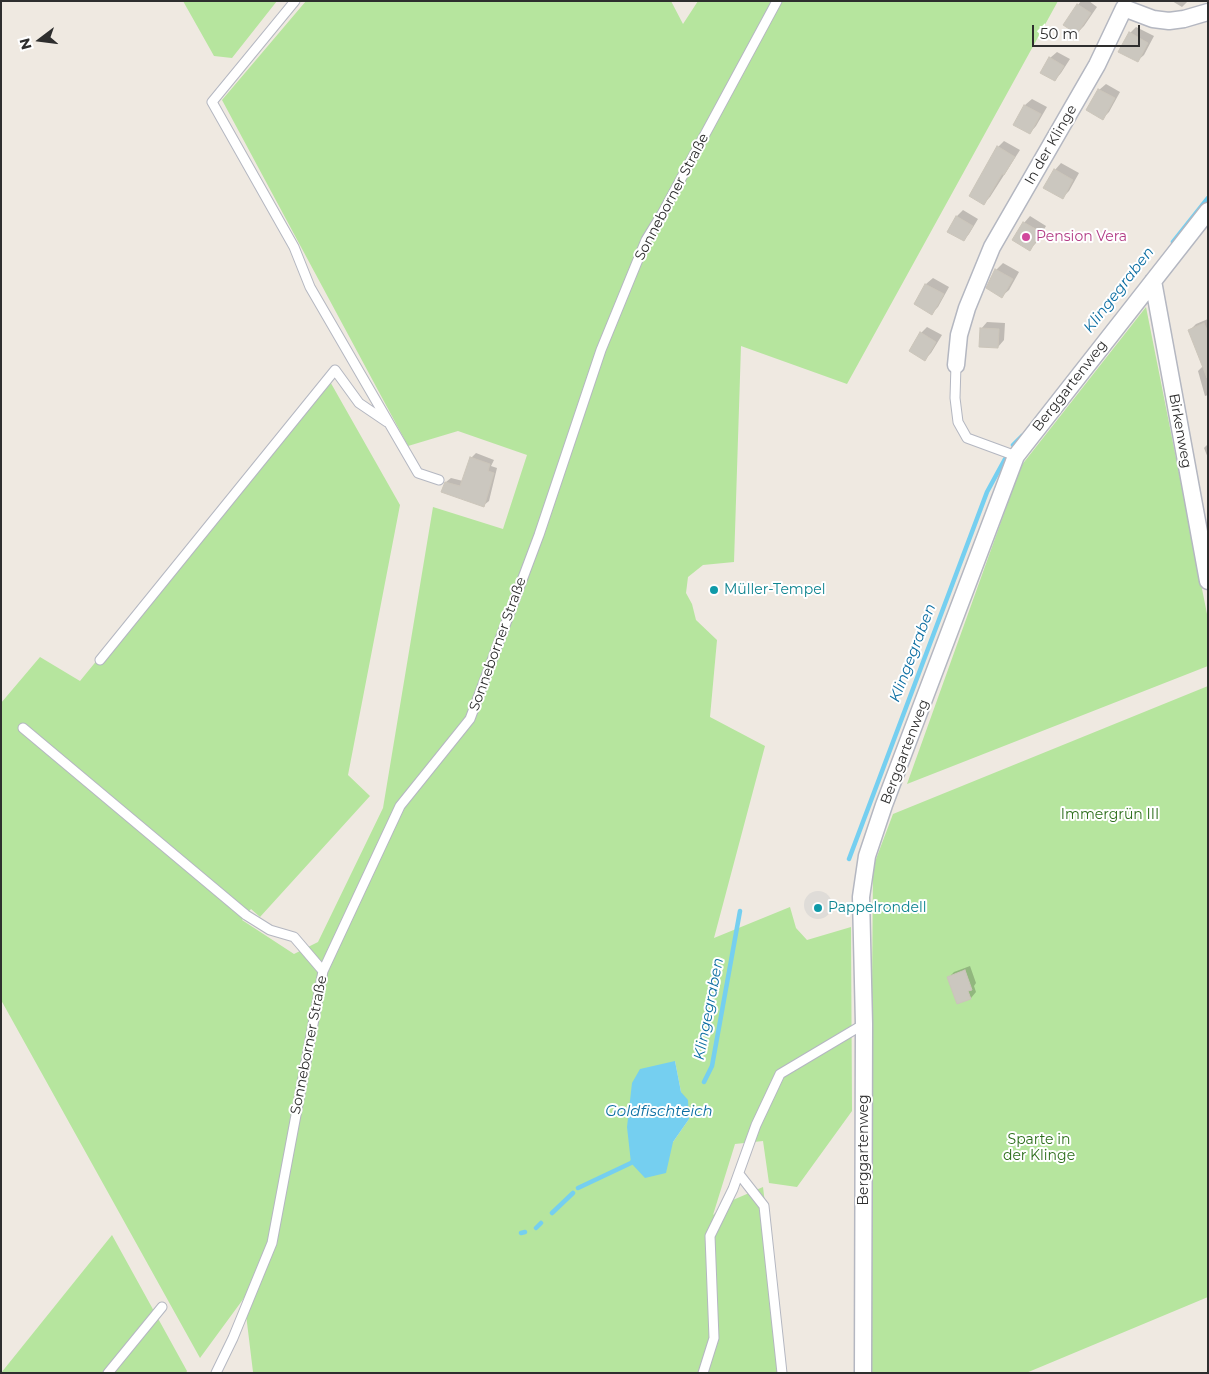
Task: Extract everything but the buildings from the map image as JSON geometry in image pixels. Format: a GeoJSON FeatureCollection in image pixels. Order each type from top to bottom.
{"type":"FeatureCollection","features":[{"type":"Feature","properties":{"kind":"street","name":"In der Klinge"},"geometry":{"type":"LineString","coordinates":[[956,365],[959,335],[966,308],[992,247],[1097,65],[1123,4],[1153,19],[1169,21],[1208,12]]}},
{"type":"Feature","properties":{"kind":"street","name":"Berggartenweg"},"geometry":{"type":"LineString","coordinates":[[863,1373],[864,1024],[861,897],[867,856],[884,805],[1016,456],[1208,212]]}},
{"type":"Feature","properties":{"kind":"street","name":"Birkenweg"},"geometry":{"type":"LineString","coordinates":[[1153,281],[1208,581]]}},
{"type":"Feature","properties":{"kind":"lane"},"geometry":{"type":"LineString","coordinates":[[295,1],[212,102],[294,247],[310,287],[418,473],[439,480]]}},
{"type":"Feature","properties":{"kind":"lane","name":"Sonneborner Straße"},"geometry":{"type":"LineString","coordinates":[[216,1373],[272,1243],[323,971],[400,806],[470,719],[539,535],[602,350],[646,240],[662,214],[777,1]]}},
{"type":"Feature","properties":{"kind":"lane"},"geometry":{"type":"LineString","coordinates":[[956,365],[958,422],[967,438],[1016,456]]}},
{"type":"Feature","properties":{"kind":"lane"},"geometry":{"type":"LineString","coordinates":[[100,660],[335,370],[359,403],[389,423]]}},
{"type":"Feature","properties":{"kind":"lane"},"geometry":{"type":"LineString","coordinates":[[23,728],[246,915],[270,930],[294,937],[323,971]]}},
{"type":"Feature","properties":{"kind":"lane"},"geometry":{"type":"LineString","coordinates":[[703,1373],[714,1338],[710,1236],[733,1189],[756,1125],[780,1074],[864,1024]]}},
{"type":"Feature","properties":{"kind":"lane"},"geometry":{"type":"LineString","coordinates":[[739,1174],[764,1206],[782,1373]]}},
{"type":"Feature","properties":{"kind":"lane"},"geometry":{"type":"LineString","coordinates":[[108,1373],[162,1307]]}},
{"type":"Feature","properties":{"kind":"green space"},"geometry":{"type":"Polygon","coordinates":[[[183,1],[277,1],[232,58],[214,56],[183,1]]]}},
{"type":"Feature","properties":{"kind":"green space"},"geometry":{"type":"Polygon","coordinates":[[[306,1],[671,1],[683,24],[698,1],[1058,1],[847,384],[741,346],[734,562],[703,565],[688,577],[686,593],[692,604],[696,620],[717,640],[710,717],[765,746],[714,938],[790,907],[796,928],[807,940],[851,927],[852,1111],[797,1187],[769,1183],[763,1141],[735,1144],[713,1215],[726,1203],[763,1187],[786,1373],[247,1373],[253,1372],[244,1298],[200,1358],[1,1000],[1,703],[40,657],[80,681],[328,378],[400,505],[348,775],[370,796],[260,917],[251,909],[242,920],[294,954],[318,942],[383,808],[433,507],[503,529],[527,455],[458,431],[408,446],[222,100],[306,1]],[[675,1061],[673,1142],[689,1119],[675,1061]]]}},
{"type":"Feature","properties":{"kind":"green space"},"geometry":{"type":"Polygon","coordinates":[[[1146,307],[1208,619],[1208,666],[907,784],[1021,466],[1146,307]]]}},
{"type":"Feature","properties":{"kind":"green space","name":"Sparte in der Klinge"},"geometry":{"type":"Polygon","coordinates":[[[1208,686],[1208,1297],[1026,1373],[869,1373],[873,867],[893,814],[1208,686]]]}},
{"type":"Feature","properties":{"kind":"green space"},"geometry":{"type":"Polygon","coordinates":[[[112,1235],[187,1371],[186,1373],[1,1373],[112,1235]]]}},
{"type":"Feature","properties":{"kind":"shaded area","name":"Pappelrondell"},"geometry":{"type":"Polygon","coordinates":[[[818,891],[828,895],[832,905],[828,915],[818,919],[808,915],[804,905],[808,895],[818,891]]]}},
{"type":"Feature","properties":{"kind":"water","name":"Goldfischteich"},"geometry":{"type":"Polygon","coordinates":[[[675,1061],[681,1092],[688,1100],[689,1119],[673,1142],[666,1173],[645,1178],[631,1163],[627,1127],[632,1083],[640,1069],[675,1061]]]}},
{"type":"Feature","properties":{"kind":"waterway","name":"Klingegraben"},"geometry":{"type":"LineString","coordinates":[[1173,242],[1208,198]]}},
{"type":"Feature","properties":{"kind":"waterway","name":"Klingegraben"},"geometry":{"type":"LineString","coordinates":[[1013,445],[1022,436]]}},
{"type":"Feature","properties":{"kind":"waterway","name":"Klingegraben"},"geometry":{"type":"LineString","coordinates":[[849,859],[987,492],[1005,459]]}},
{"type":"Feature","properties":{"kind":"waterway","name":"Klingegraben"},"geometry":{"type":"LineString","coordinates":[[704,1082],[712,1066],[740,911]]}},
{"type":"Feature","properties":{"kind":"waterway","name":"Klingegraben"},"geometry":{"type":"LineString","coordinates":[[578,1188],[634,1160]]}},
{"type":"Feature","properties":{"kind":"waterway","name":"Klingegraben"},"geometry":{"type":"LineString","coordinates":[[552,1213],[573,1193]]}},
{"type":"Feature","properties":{"kind":"waterway","name":"Klingegraben"},"geometry":{"type":"LineString","coordinates":[[536,1228],[541,1223]]}},
{"type":"Feature","properties":{"kind":"waterway","name":"Klingegraben"},"geometry":{"type":"LineString","coordinates":[[521,1233],[525,1232]]}},
{"type":"Feature","properties":{"kind":"place","name":"Pension Vera"},"geometry":{"type":"Point","coordinates":[1026,237]}},
{"type":"Feature","properties":{"kind":"place","name":"Müller-Tempel"},"geometry":{"type":"Point","coordinates":[714,590]}},
{"type":"Feature","properties":{"kind":"place","name":"Pappelrondell"},"geometry":{"type":"Point","coordinates":[818,908]}},
{"type":"Feature","properties":{"kind":"park label","name":"Immergrün III"},"geometry":{"type":"Point","coordinates":[1110,815]}}]}
